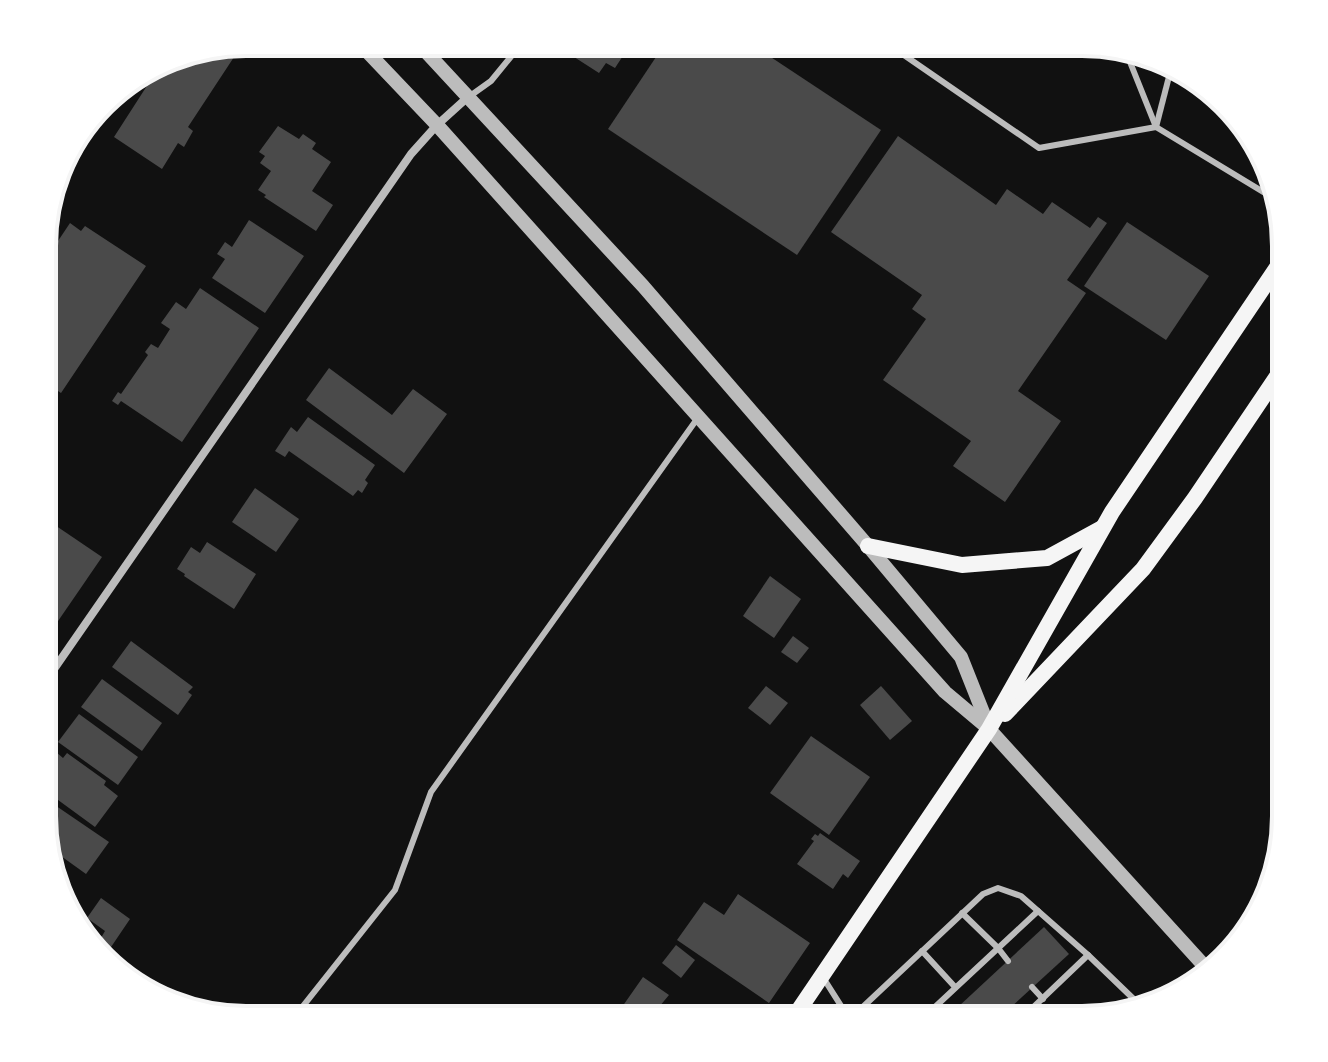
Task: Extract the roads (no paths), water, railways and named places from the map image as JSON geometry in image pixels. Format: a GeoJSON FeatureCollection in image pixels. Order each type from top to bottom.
{"type":"FeatureCollection","features":[{"type":"Feature","properties":{"kind":"main road"},"geometry":{"type":"LineString","coordinates":[[802,1006],[989,729],[1112,512],[1272,275]]}},
{"type":"Feature","properties":{"kind":"main road"},"geometry":{"type":"LineString","coordinates":[[989,729],[1143,569],[1272,384]]}},
{"type":"Feature","properties":{"kind":"main road"},"geometry":{"type":"LineString","coordinates":[[868,546],[962,565],[1047,558],[1103,527]]}},
{"type":"Feature","properties":{"kind":"street"},"geometry":{"type":"LineString","coordinates":[[371,56],[437,125],[945,692],[989,729],[1202,963]]}},
{"type":"Feature","properties":{"kind":"street"},"geometry":{"type":"LineString","coordinates":[[430,56],[643,286],[961,657],[989,729]]}},
{"type":"Feature","properties":{"kind":"street"},"geometry":{"type":"LineString","coordinates":[[56,666],[411,154],[468,97]]}},
{"type":"Feature","properties":{"kind":"lane"},"geometry":{"type":"LineString","coordinates":[[468,97],[491,81],[512,56]]}},
{"type":"Feature","properties":{"kind":"lane"},"geometry":{"type":"LineString","coordinates":[[905,56],[1039,148],[1156,127]]}},
{"type":"Feature","properties":{"kind":"lane"},"geometry":{"type":"LineString","coordinates":[[1130,62],[1156,127],[1265,193]]}},
{"type":"Feature","properties":{"kind":"lane"},"geometry":{"type":"LineString","coordinates":[[1156,127],[1169,77]]}},
{"type":"Feature","properties":{"kind":"lane"},"geometry":{"type":"LineString","coordinates":[[303,1006],[395,890],[431,792],[698,417]]}},
{"type":"Feature","properties":{"kind":"lane"},"geometry":{"type":"LineString","coordinates":[[865,1006],[983,894],[998,888],[1021,896],[1133,998]]}},
{"type":"Feature","properties":{"kind":"lane"},"geometry":{"type":"LineString","coordinates":[[935,1006],[1038,911]]}},
{"type":"Feature","properties":{"kind":"lane"},"geometry":{"type":"LineString","coordinates":[[962,913],[1008,961]]}},
{"type":"Feature","properties":{"kind":"lane"},"geometry":{"type":"LineString","coordinates":[[922,951],[955,987]]}},
{"type":"Feature","properties":{"kind":"lane"},"geometry":{"type":"LineString","coordinates":[[1035,1006],[1088,955]]}},
{"type":"Feature","properties":{"kind":"lane"},"geometry":{"type":"LineString","coordinates":[[822,976],[841,1006]]}},
{"type":"Feature","properties":{"kind":"lane"},"geometry":{"type":"LineString","coordinates":[[1032,987],[1043,999]]}}]}
